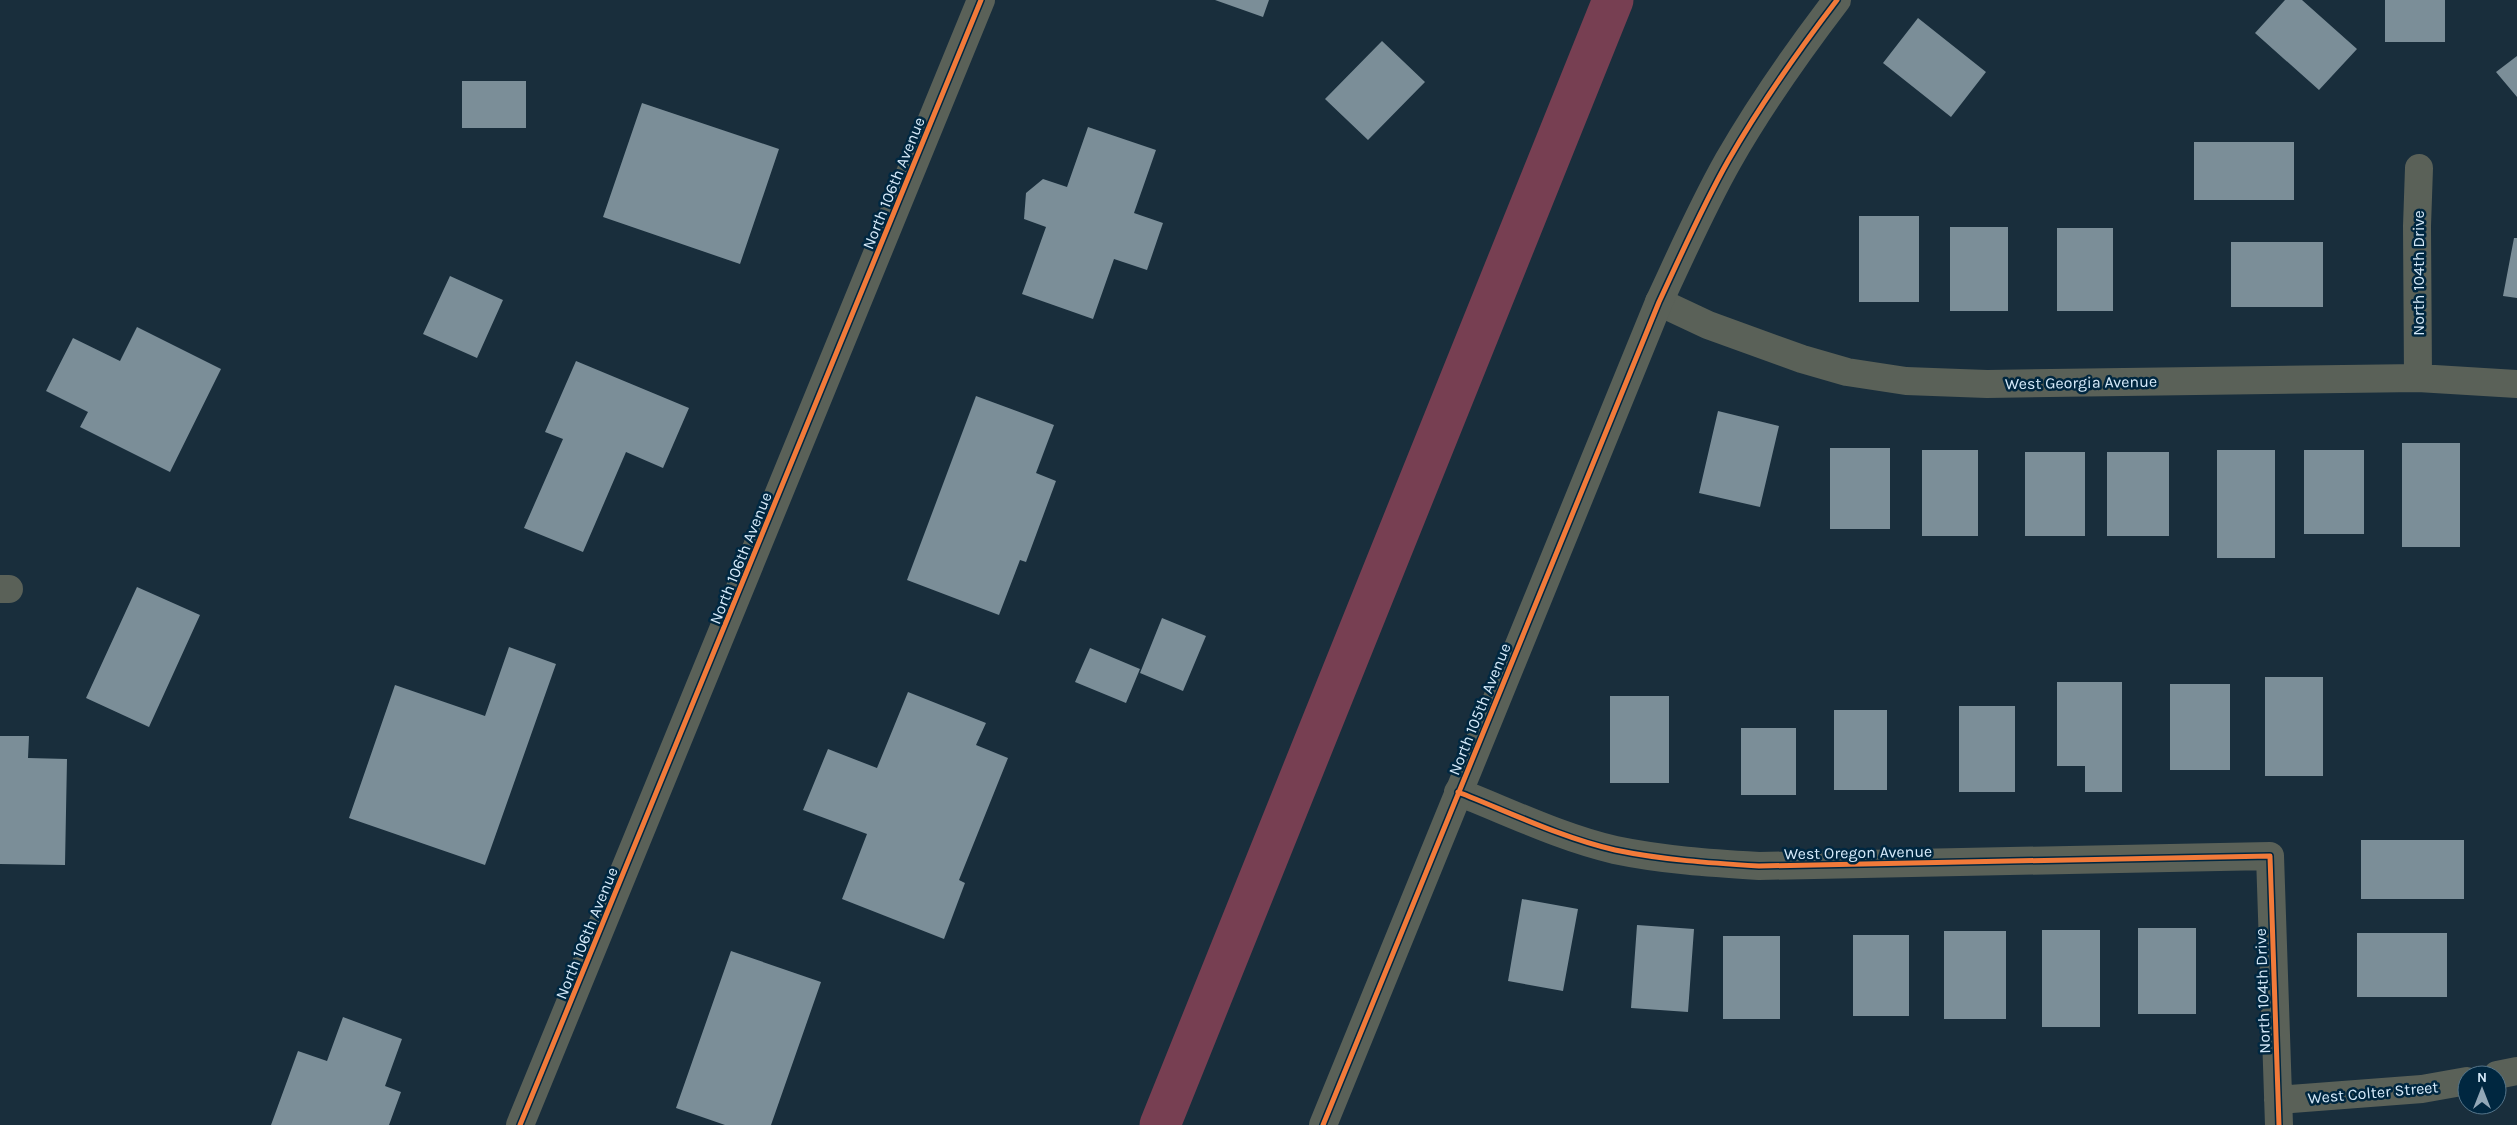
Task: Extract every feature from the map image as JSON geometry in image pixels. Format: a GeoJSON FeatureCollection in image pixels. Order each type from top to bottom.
{"type":"FeatureCollection","features":[{"type":"Feature","properties":{"kind":"street","name":"North 106th Avenue"},"geometry":{"type":"LineString","coordinates":[[520,1125],[981,0]]}},
{"type":"Feature","properties":{"kind":"street","name":"North 105th Avenue"},"geometry":{"type":"LineString","coordinates":[[1323,1125],[1659,302],[1698,216],[1728,161],[1764,103],[1837,0]]}},
{"type":"Feature","properties":{"kind":"street","name":"North 104th Drive"},"geometry":{"type":"LineString","coordinates":[[2418,378],[2417,226],[2419,168]]}},
{"type":"Feature","properties":{"kind":"street","name":"West Georgia Avenue"},"geometry":{"type":"LineString","coordinates":[[1659,302],[1708,325],[1802,359],[1848,372],[1906,381],[1987,384],[2418,378],[2517,384]]}},
{"type":"Feature","properties":{"kind":"street","name":"West Oregon Avenue"},"geometry":{"type":"LineString","coordinates":[[1458,792],[1562,832],[1613,849],[1681,862],[1759,866],[2270,856]]}},
{"type":"Feature","properties":{"kind":"street","name":"North 104th Drive"},"geometry":{"type":"LineString","coordinates":[[2270,856],[2279,1113]]}},
{"type":"Feature","properties":{"kind":"street","name":"West Colter Street"},"geometry":{"type":"LineString","coordinates":[[2279,1113],[2457,1083]]}},
{"type":"Feature","properties":{"kind":"building"},"geometry":{"type":"Polygon","coordinates":[[[1215,0],[1269,0],[1263,17],[1215,0]]]}},
{"type":"Feature","properties":{"kind":"building"},"geometry":{"type":"Polygon","coordinates":[[[2285,0],[2302,0],[2357,49],[2319,90],[2255,33],[2285,0]]]}},
{"type":"Feature","properties":{"kind":"building"},"geometry":{"type":"Polygon","coordinates":[[[2385,0],[2445,0],[2445,42],[2385,42],[2385,0]]]}},
{"type":"Feature","properties":{"kind":"building"},"geometry":{"type":"Polygon","coordinates":[[[1918,18],[1986,72],[1951,117],[1883,63],[1918,18]]]}},
{"type":"Feature","properties":{"kind":"building"},"geometry":{"type":"Polygon","coordinates":[[[1382,41],[1425,82],[1368,140],[1325,99],[1382,41]]]}},
{"type":"Feature","properties":{"kind":"building"},"geometry":{"type":"Polygon","coordinates":[[[2517,56],[2517,97],[2496,72],[2517,56]]]}},
{"type":"Feature","properties":{"kind":"building"},"geometry":{"type":"Polygon","coordinates":[[[462,81],[526,81],[526,128],[462,128],[462,81]]]}},
{"type":"Feature","properties":{"kind":"building"},"geometry":{"type":"Polygon","coordinates":[[[642,103],[779,149],[740,264],[603,217],[642,103]]]}},
{"type":"Feature","properties":{"kind":"building"},"geometry":{"type":"Polygon","coordinates":[[[1088,127],[1156,150],[1134,213],[1163,223],[1147,270],[1114,259],[1093,319],[1022,294],[1046,227],[1024,219],[1026,193],[1043,179],[1067,187],[1088,127]]]}},
{"type":"Feature","properties":{"kind":"building"},"geometry":{"type":"Polygon","coordinates":[[[2194,142],[2294,142],[2294,200],[2194,200],[2194,142]]]}},
{"type":"Feature","properties":{"kind":"building"},"geometry":{"type":"Polygon","coordinates":[[[1859,216],[1919,216],[1919,302],[1859,302],[1859,216]]]}},
{"type":"Feature","properties":{"kind":"building"},"geometry":{"type":"Polygon","coordinates":[[[1950,227],[2008,227],[2008,311],[1950,311],[1950,227]]]}},
{"type":"Feature","properties":{"kind":"building"},"geometry":{"type":"Polygon","coordinates":[[[2057,228],[2113,228],[2113,311],[2057,311],[2057,228]]]}},
{"type":"Feature","properties":{"kind":"building"},"geometry":{"type":"Polygon","coordinates":[[[2514,238],[2517,238],[2517,298],[2503,296],[2514,238]]]}},
{"type":"Feature","properties":{"kind":"building"},"geometry":{"type":"Polygon","coordinates":[[[2231,242],[2323,242],[2323,307],[2231,307],[2231,242]]]}},
{"type":"Feature","properties":{"kind":"building"},"geometry":{"type":"Polygon","coordinates":[[[450,276],[503,300],[477,358],[423,334],[450,276]]]}},
{"type":"Feature","properties":{"kind":"building"},"geometry":{"type":"Polygon","coordinates":[[[137,327],[221,369],[170,472],[80,427],[88,412],[46,391],[73,338],[120,361],[137,327]]]}},
{"type":"Feature","properties":{"kind":"building"},"geometry":{"type":"Polygon","coordinates":[[[576,361],[689,408],[663,468],[626,452],[583,552],[524,528],[563,439],[545,432],[576,361]]]}},
{"type":"Feature","properties":{"kind":"building"},"geometry":{"type":"Polygon","coordinates":[[[976,396],[1054,425],[1036,473],[1056,481],[1026,562],[1020,560],[999,615],[907,580],[976,396]]]}},
{"type":"Feature","properties":{"kind":"building"},"geometry":{"type":"Polygon","coordinates":[[[1718,411],[1779,426],[1760,507],[1699,493],[1718,411]]]}},
{"type":"Feature","properties":{"kind":"building"},"geometry":{"type":"Polygon","coordinates":[[[2402,443],[2460,443],[2460,547],[2402,547],[2402,443]]]}},
{"type":"Feature","properties":{"kind":"building"},"geometry":{"type":"Polygon","coordinates":[[[1830,448],[1890,448],[1890,529],[1830,529],[1830,448]]]}},
{"type":"Feature","properties":{"kind":"building"},"geometry":{"type":"Polygon","coordinates":[[[1922,450],[1978,450],[1978,536],[1922,536],[1922,450]]]}},
{"type":"Feature","properties":{"kind":"building"},"geometry":{"type":"Polygon","coordinates":[[[2217,450],[2275,450],[2275,558],[2217,558],[2217,450]]]}},
{"type":"Feature","properties":{"kind":"building"},"geometry":{"type":"Polygon","coordinates":[[[2304,450],[2364,450],[2364,534],[2304,534],[2304,450]]]}},
{"type":"Feature","properties":{"kind":"building"},"geometry":{"type":"Polygon","coordinates":[[[2025,452],[2085,452],[2085,536],[2025,536],[2025,452]]]}},
{"type":"Feature","properties":{"kind":"building"},"geometry":{"type":"Polygon","coordinates":[[[2107,452],[2169,452],[2169,536],[2107,536],[2107,452]]]}},
{"type":"Feature","properties":{"kind":"building"},"geometry":{"type":"Polygon","coordinates":[[[137,587],[200,615],[149,727],[86,698],[137,587]]]}},
{"type":"Feature","properties":{"kind":"building"},"geometry":{"type":"Polygon","coordinates":[[[1162,618],[1206,636],[1183,691],[1140,673],[1162,618]]]}},
{"type":"Feature","properties":{"kind":"building"},"geometry":{"type":"Polygon","coordinates":[[[509,647],[556,664],[485,865],[349,818],[395,685],[485,716],[509,647]]]}},
{"type":"Feature","properties":{"kind":"building"},"geometry":{"type":"Polygon","coordinates":[[[1090,648],[1140,669],[1126,703],[1075,682],[1090,648]]]}},
{"type":"Feature","properties":{"kind":"building"},"geometry":{"type":"Polygon","coordinates":[[[2265,677],[2323,677],[2323,776],[2265,776],[2265,677]]]}},
{"type":"Feature","properties":{"kind":"building"},"geometry":{"type":"Polygon","coordinates":[[[2057,682],[2122,682],[2122,792],[2085,792],[2085,766],[2057,766],[2057,682]]]}},
{"type":"Feature","properties":{"kind":"building"},"geometry":{"type":"Polygon","coordinates":[[[2170,684],[2230,684],[2230,770],[2170,770],[2170,684]]]}},
{"type":"Feature","properties":{"kind":"building"},"geometry":{"type":"Polygon","coordinates":[[[908,692],[986,723],[976,745],[1008,758],[959,880],[965,883],[944,939],[842,899],[867,834],[803,810],[828,749],[877,768],[908,692]]]}},
{"type":"Feature","properties":{"kind":"building"},"geometry":{"type":"Polygon","coordinates":[[[1610,696],[1669,696],[1669,783],[1610,783],[1610,696]]]}},
{"type":"Feature","properties":{"kind":"building"},"geometry":{"type":"Polygon","coordinates":[[[1959,706],[2015,706],[2015,792],[1959,792],[1959,706]]]}},
{"type":"Feature","properties":{"kind":"building"},"geometry":{"type":"Polygon","coordinates":[[[1834,710],[1887,710],[1887,790],[1834,790],[1834,710]]]}},
{"type":"Feature","properties":{"kind":"building"},"geometry":{"type":"Polygon","coordinates":[[[1741,728],[1796,728],[1796,795],[1741,795],[1741,728]]]}},
{"type":"Feature","properties":{"kind":"building"},"geometry":{"type":"Polygon","coordinates":[[[0,736],[29,736],[28,758],[67,759],[65,865],[0,864],[0,736]]]}},
{"type":"Feature","properties":{"kind":"building"},"geometry":{"type":"Polygon","coordinates":[[[2361,840],[2464,840],[2464,899],[2361,899],[2361,840]]]}},
{"type":"Feature","properties":{"kind":"building"},"geometry":{"type":"Polygon","coordinates":[[[1522,899],[1578,909],[1563,991],[1508,981],[1522,899]]]}},
{"type":"Feature","properties":{"kind":"building"},"geometry":{"type":"Polygon","coordinates":[[[1637,925],[1694,929],[1688,1012],[1631,1008],[1637,925]]]}},
{"type":"Feature","properties":{"kind":"building"},"geometry":{"type":"Polygon","coordinates":[[[2138,928],[2196,928],[2196,1014],[2138,1014],[2138,928]]]}},
{"type":"Feature","properties":{"kind":"building"},"geometry":{"type":"Polygon","coordinates":[[[2042,930],[2100,930],[2100,1027],[2042,1027],[2042,930]]]}},
{"type":"Feature","properties":{"kind":"building"},"geometry":{"type":"Polygon","coordinates":[[[1944,931],[2006,931],[2006,1019],[1944,1019],[1944,931]]]}},
{"type":"Feature","properties":{"kind":"building"},"geometry":{"type":"Polygon","coordinates":[[[2357,933],[2447,933],[2447,997],[2357,997],[2357,933]]]}},
{"type":"Feature","properties":{"kind":"building"},"geometry":{"type":"Polygon","coordinates":[[[1853,935],[1909,935],[1909,1016],[1853,1016],[1853,935]]]}},
{"type":"Feature","properties":{"kind":"building"},"geometry":{"type":"Polygon","coordinates":[[[1723,936],[1780,936],[1780,1019],[1723,1019],[1723,936]]]}},
{"type":"Feature","properties":{"kind":"building"},"geometry":{"type":"Polygon","coordinates":[[[731,951],[821,982],[771,1125],[725,1125],[676,1108],[731,951]]]}},
{"type":"Feature","properties":{"kind":"building"},"geometry":{"type":"Polygon","coordinates":[[[343,1017],[402,1039],[385,1086],[401,1092],[389,1125],[271,1125],[298,1051],[327,1061],[343,1017]]]}},
{"type":"Feature","properties":{"kind":"waterway"},"geometry":{"type":"LineString","coordinates":[[1160,1125],[1613,0]]}},
{"type":"Feature","properties":{"kind":"cycle path"},"geometry":{"type":"LineString","coordinates":[[520,1125],[981,0]]}},
{"type":"Feature","properties":{"kind":"cycle path"},"geometry":{"type":"LineString","coordinates":[[1323,1125],[1659,302],[1709,196],[1740,140],[1780,79],[1837,0]]}},
{"type":"Feature","properties":{"kind":"cycle path"},"geometry":{"type":"LineString","coordinates":[[1458,792],[1555,832],[1595,845],[1669,859],[1705,862],[1759,866],[2270,856],[2279,1125]]}}]}
